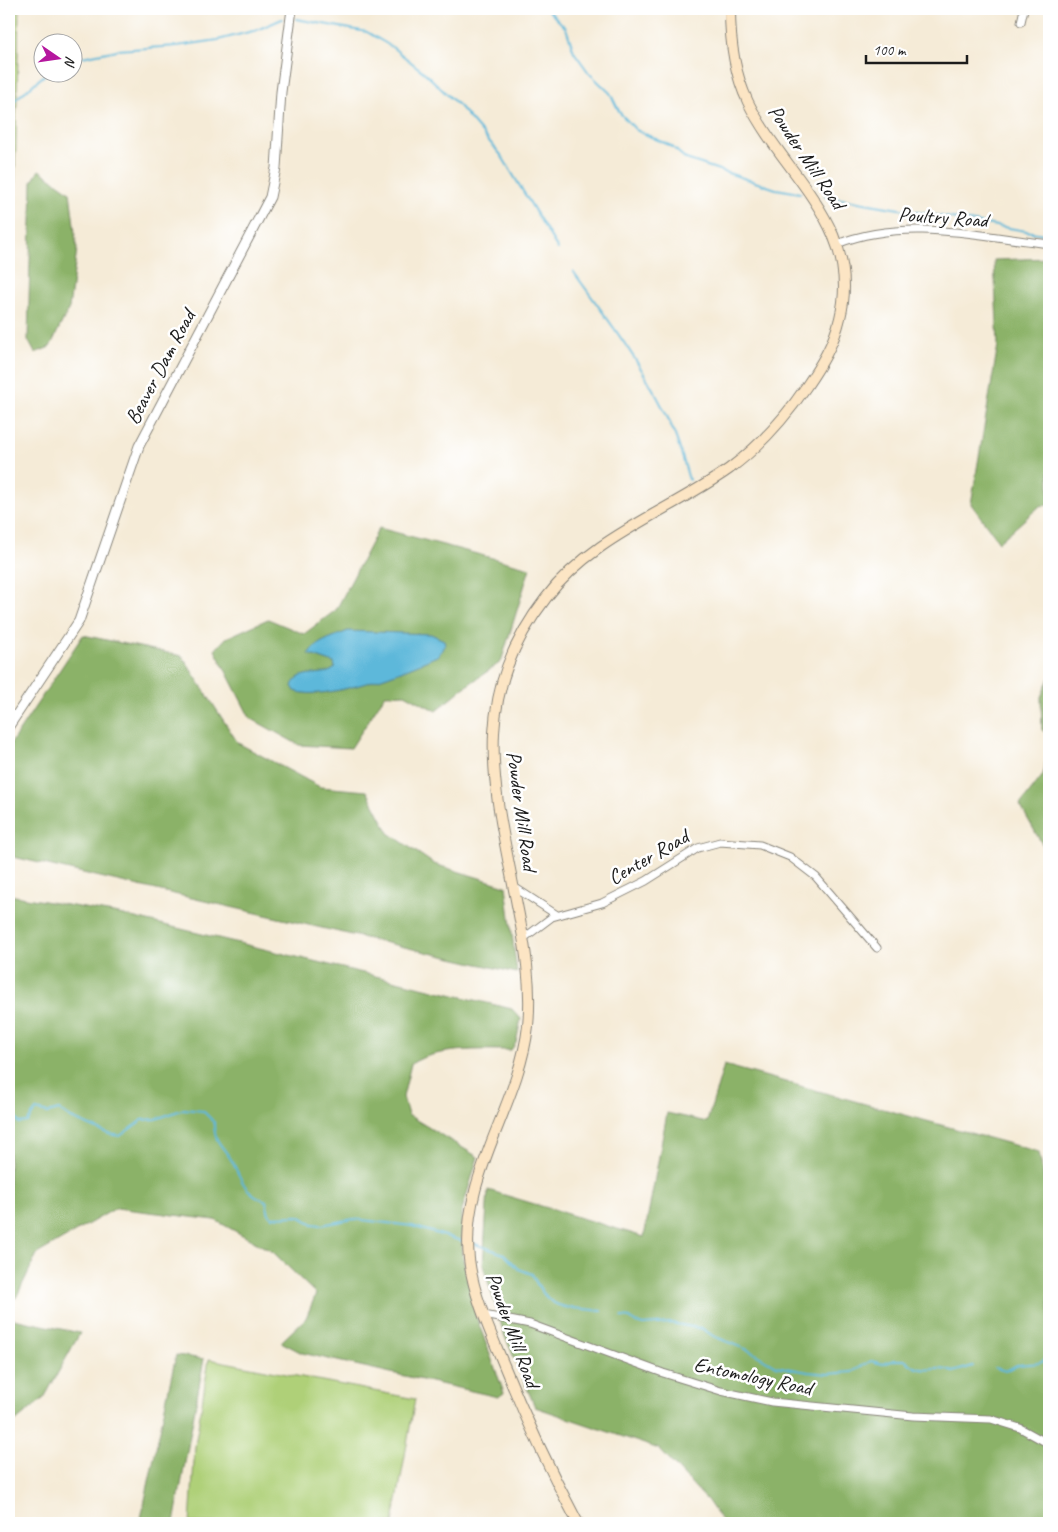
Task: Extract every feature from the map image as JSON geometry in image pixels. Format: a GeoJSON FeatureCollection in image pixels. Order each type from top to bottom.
{"type":"FeatureCollection","features":[{"type":"Feature","properties":{"kind":"main road","name":"Powder Mill Road"},"geometry":{"type":"LineString","coordinates":[[578,1523],[539,1447],[484,1315],[473,1279],[468,1248],[476,1184],[516,1079],[524,1049],[529,1000],[524,938],[496,792],[492,735],[495,707],[502,681],[524,629],[550,592],[577,565],[604,544],[728,470],[759,443],[787,414],[824,361],[838,327],[844,284],[837,244],[822,210],[774,143],[746,99],[737,72],[733,50],[730,9]]}},
{"type":"Feature","properties":{"kind":"street","name":"Beaver Dam Road"},"geometry":{"type":"LineString","coordinates":[[9,726],[79,621],[139,446],[270,196],[276,168],[281,92],[292,9]]}},
{"type":"Feature","properties":{"kind":"street"},"geometry":{"type":"LineString","coordinates":[[1021,22],[1024,9]]}},
{"type":"Feature","properties":{"kind":"street","name":"Poultry Road"},"geometry":{"type":"LineString","coordinates":[[837,244],[870,234],[910,229],[1049,244]]}},
{"type":"Feature","properties":{"kind":"street","name":"Center Road"},"geometry":{"type":"LineString","coordinates":[[524,938],[557,915],[582,910],[607,901],[646,881],[709,843],[746,844],[778,851],[802,865],[816,877],[877,948]]}},
{"type":"Feature","properties":{"kind":"street"},"geometry":{"type":"LineString","coordinates":[[514,887],[557,915]]}},
{"type":"Feature","properties":{"kind":"street","name":"Entomology Road"},"geometry":{"type":"LineString","coordinates":[[484,1315],[530,1324],[619,1358],[721,1391],[800,1407],[991,1419],[1020,1428],[1049,1444]]}},
{"type":"Feature","properties":{"kind":"green space"},"geometry":{"type":"Polygon","coordinates":[[[9,9],[19,9],[15,179],[9,179],[9,9]]]}},
{"type":"Feature","properties":{"kind":"green space"},"geometry":{"type":"Polygon","coordinates":[[[39,170],[70,192],[77,249],[69,308],[50,347],[35,353],[28,340],[32,182],[39,170]]]}},
{"type":"Feature","properties":{"kind":"green space"},"geometry":{"type":"Polygon","coordinates":[[[9,179],[15,179],[9,286],[9,179]]]}},
{"type":"Feature","properties":{"kind":"green space"},"geometry":{"type":"Polygon","coordinates":[[[1049,258],[1049,505],[1040,506],[999,542],[971,504],[998,345],[994,260],[1049,258]]]}},
{"type":"Feature","properties":{"kind":"green space"},"geometry":{"type":"Polygon","coordinates":[[[379,528],[530,568],[501,662],[462,689],[436,711],[405,694],[385,695],[351,748],[299,745],[250,718],[215,650],[226,638],[268,619],[304,634],[336,610],[379,528]]]}},
{"type":"Feature","properties":{"kind":"green space"},"geometry":{"type":"Polygon","coordinates":[[[83,635],[182,656],[238,743],[320,787],[367,791],[389,833],[434,864],[506,886],[517,973],[9,856],[9,746],[83,635]]]}},
{"type":"Feature","properties":{"kind":"green space"},"geometry":{"type":"Polygon","coordinates":[[[1049,678],[1049,735],[1042,730],[1041,697],[1049,678]]]}},
{"type":"Feature","properties":{"kind":"green space"},"geometry":{"type":"Polygon","coordinates":[[[1049,743],[1049,842],[1042,844],[1020,805],[1043,775],[1049,743]]]}},
{"type":"Feature","properties":{"kind":"green space"},"geometry":{"type":"Polygon","coordinates":[[[9,895],[119,914],[512,1009],[521,1019],[516,1043],[511,1050],[446,1052],[421,1059],[411,1064],[403,1097],[408,1115],[478,1157],[462,1210],[462,1254],[476,1316],[504,1393],[498,1397],[302,1353],[281,1342],[306,1318],[316,1294],[273,1252],[215,1220],[116,1208],[37,1254],[16,1298],[9,1297],[9,895]]]}},
{"type":"Feature","properties":{"kind":"green space"},"geometry":{"type":"Polygon","coordinates":[[[724,1065],[1039,1152],[1049,1208],[1049,1523],[723,1523],[708,1501],[659,1449],[535,1407],[504,1334],[483,1265],[488,1190],[644,1237],[667,1113],[707,1122],[724,1065]]]}},
{"type":"Feature","properties":{"kind":"green space"},"geometry":{"type":"Polygon","coordinates":[[[9,1318],[80,1333],[44,1398],[9,1427],[9,1318]]]}},
{"type":"Feature","properties":{"kind":"green space"},"geometry":{"type":"Polygon","coordinates":[[[176,1355],[204,1359],[174,1523],[140,1523],[176,1355]]]}},
{"type":"Feature","properties":{"kind":"green space"},"geometry":{"type":"Polygon","coordinates":[[[209,1359],[415,1399],[393,1523],[190,1523],[195,1446],[209,1359]]]}},
{"type":"Feature","properties":{"kind":"water"},"geometry":{"type":"Polygon","coordinates":[[[348,631],[431,634],[444,640],[445,644],[439,655],[367,683],[326,692],[309,693],[295,691],[292,686],[295,680],[300,677],[324,673],[335,668],[334,663],[308,654],[326,640],[348,631]]]}},
{"type":"Feature","properties":{"kind":"waterway"},"geometry":{"type":"LineString","coordinates":[[547,9],[566,28],[574,52],[589,73],[610,93],[620,113],[636,130],[671,146],[686,159],[776,189],[800,193]]}},
{"type":"Feature","properties":{"kind":"waterway"},"geometry":{"type":"LineString","coordinates":[[82,57],[117,50],[177,46],[218,40],[257,30],[282,19]]}},
{"type":"Feature","properties":{"kind":"waterway"},"geometry":{"type":"LineString","coordinates":[[296,19],[367,32],[392,47],[426,74],[459,106],[501,155],[558,249]]}},
{"type":"Feature","properties":{"kind":"waterway"},"geometry":{"type":"LineString","coordinates":[[9,105],[36,82]]}},
{"type":"Feature","properties":{"kind":"waterway"},"geometry":{"type":"LineString","coordinates":[[824,196],[1049,235]]}},
{"type":"Feature","properties":{"kind":"waterway"},"geometry":{"type":"LineString","coordinates":[[573,271],[621,338],[653,390],[675,434],[689,480]]}},
{"type":"Feature","properties":{"kind":"waterway"},"geometry":{"type":"LineString","coordinates":[[9,1104],[19,1123],[27,1122],[36,1110],[48,1113],[59,1110],[71,1118],[109,1134],[120,1136],[142,1120],[156,1119],[184,1109],[203,1111],[214,1122],[217,1140],[232,1161],[244,1185],[252,1194],[266,1201],[269,1214],[272,1217],[298,1216],[313,1224],[321,1225],[354,1219],[412,1226],[465,1242]]}},
{"type":"Feature","properties":{"kind":"waterway"},"geometry":{"type":"LineString","coordinates":[[472,1243],[504,1254],[519,1269],[532,1274],[539,1287],[552,1302],[560,1306],[601,1311]]}},
{"type":"Feature","properties":{"kind":"waterway"},"geometry":{"type":"LineString","coordinates":[[622,1317],[630,1318],[636,1323],[643,1325],[671,1323],[703,1329],[713,1336],[748,1350],[776,1366],[808,1372],[828,1374],[852,1372],[871,1361],[883,1364],[895,1360],[906,1360],[918,1368],[940,1369],[953,1372],[973,1366]]}},
{"type":"Feature","properties":{"kind":"waterway"},"geometry":{"type":"LineString","coordinates":[[995,1368],[1006,1371],[1017,1365],[1040,1363],[1049,1354]]}}]}
